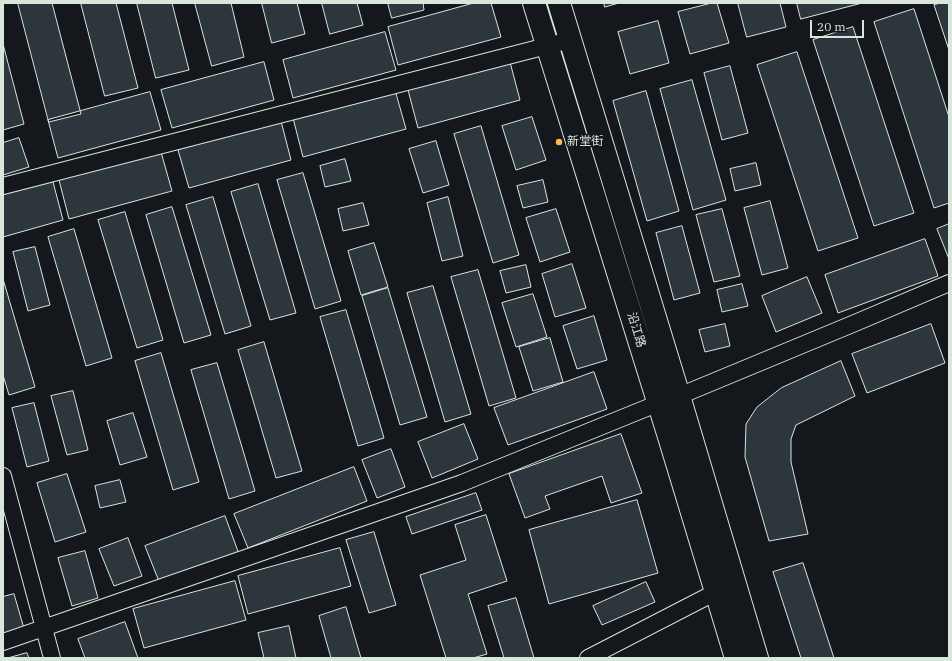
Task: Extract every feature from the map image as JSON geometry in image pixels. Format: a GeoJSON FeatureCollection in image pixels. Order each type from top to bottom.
{"type":"FeatureCollection","features":[{"type":"Feature","properties":{"kind":"main road","name":"沿江路"},"geometry":{"type":"LineString","coordinates":[[534,3],[659,403],[736,658]]}},
{"type":"Feature","properties":{"kind":"main road","name":"沿江路"},"geometry":{"type":"LineString","coordinates":[[559,3],[757,658]]}},
{"type":"Feature","properties":{"kind":"street"},"geometry":{"type":"LineString","coordinates":[[3,186],[570,40]]}},
{"type":"Feature","properties":{"kind":"street"},"geometry":{"type":"LineString","coordinates":[[3,642],[462,482],[679,396],[949,283]]}},
{"type":"Feature","properties":{"kind":"street"},"geometry":{"type":"LineString","coordinates":[[3,476],[52,658]]}},
{"type":"Feature","properties":{"kind":"street"},"geometry":{"type":"LineString","coordinates":[[588,658],[716,592]]}},
{"type":"Feature","properties":{"kind":"building"},"geometry":{"type":"Polygon","coordinates":[[[18,3],[52,3],[81,114],[49,122],[18,3]]]}},
{"type":"Feature","properties":{"kind":"building"},"geometry":{"type":"Polygon","coordinates":[[[81,3],[116,3],[138,88],[105,96],[81,3]]]}},
{"type":"Feature","properties":{"kind":"building"},"geometry":{"type":"Polygon","coordinates":[[[137,3],[172,3],[189,70],[156,78],[137,3]]]}},
{"type":"Feature","properties":{"kind":"building"},"geometry":{"type":"Polygon","coordinates":[[[195,3],[231,3],[244,57],[212,66],[195,3]]]}},
{"type":"Feature","properties":{"kind":"building"},"geometry":{"type":"Polygon","coordinates":[[[262,3],[297,3],[305,34],[272,43],[262,3]]]}},
{"type":"Feature","properties":{"kind":"building"},"geometry":{"type":"Polygon","coordinates":[[[322,3],[357,3],[363,25],[330,34],[322,3]]]}},
{"type":"Feature","properties":{"kind":"building"},"geometry":{"type":"Polygon","coordinates":[[[388,3],[423,3],[424,10],[392,18],[388,3]]]}},
{"type":"Feature","properties":{"kind":"building"},"geometry":{"type":"Polygon","coordinates":[[[474,3],[491,3],[501,37],[398,65],[388,27],[474,3]]]}},
{"type":"Feature","properties":{"kind":"building"},"geometry":{"type":"Polygon","coordinates":[[[604,3],[619,3],[605,7],[604,3]]]}},
{"type":"Feature","properties":{"kind":"building"},"geometry":{"type":"Polygon","coordinates":[[[717,3],[729,43],[690,54],[678,12],[717,3]]]}},
{"type":"Feature","properties":{"kind":"building"},"geometry":{"type":"Polygon","coordinates":[[[738,3],[780,3],[786,27],[747,37],[738,3]]]}},
{"type":"Feature","properties":{"kind":"building"},"geometry":{"type":"Polygon","coordinates":[[[797,3],[862,3],[801,19],[797,3]]]}},
{"type":"Feature","properties":{"kind":"building"},"geometry":{"type":"Polygon","coordinates":[[[949,3],[949,50],[934,5],[949,3]]]}},
{"type":"Feature","properties":{"kind":"building"},"geometry":{"type":"Polygon","coordinates":[[[914,9],[949,117],[949,203],[934,208],[874,22],[914,9]]]}},
{"type":"Feature","properties":{"kind":"building"},"geometry":{"type":"Polygon","coordinates":[[[658,21],[669,63],[630,74],[618,32],[658,21]]]}},
{"type":"Feature","properties":{"kind":"building"},"geometry":{"type":"Polygon","coordinates":[[[853,27],[914,213],[874,226],[813,40],[853,27]]]}},
{"type":"Feature","properties":{"kind":"building"},"geometry":{"type":"Polygon","coordinates":[[[385,32],[396,70],[293,98],[283,60],[385,32]]]}},
{"type":"Feature","properties":{"kind":"building"},"geometry":{"type":"Polygon","coordinates":[[[3,44],[24,124],[3,130],[3,44]]]}},
{"type":"Feature","properties":{"kind":"building"},"geometry":{"type":"Polygon","coordinates":[[[797,52],[858,238],[818,251],[757,65],[797,52]]]}},
{"type":"Feature","properties":{"kind":"building"},"geometry":{"type":"Polygon","coordinates":[[[264,62],[274,100],[172,128],[161,90],[264,62]]]}},
{"type":"Feature","properties":{"kind":"building"},"geometry":{"type":"Polygon","coordinates":[[[510,62],[520,100],[418,128],[408,90],[510,62]]]}},
{"type":"Feature","properties":{"kind":"building"},"geometry":{"type":"Polygon","coordinates":[[[730,66],[748,133],[722,140],[704,73],[730,66]]]}},
{"type":"Feature","properties":{"kind":"building"},"geometry":{"type":"Polygon","coordinates":[[[692,80],[726,200],[693,210],[660,89],[692,80]]]}},
{"type":"Feature","properties":{"kind":"building"},"geometry":{"type":"Polygon","coordinates":[[[395,90],[406,129],[303,157],[293,118],[395,90]]]}},
{"type":"Feature","properties":{"kind":"building"},"geometry":{"type":"Polygon","coordinates":[[[646,91],[679,211],[647,221],[613,101],[646,91]]]}},
{"type":"Feature","properties":{"kind":"building"},"geometry":{"type":"Polygon","coordinates":[[[150,92],[161,130],[58,158],[48,120],[150,92]]]}},
{"type":"Feature","properties":{"kind":"building"},"geometry":{"type":"Polygon","coordinates":[[[532,117],[546,160],[516,170],[502,126],[532,117]]]}},
{"type":"Feature","properties":{"kind":"building"},"geometry":{"type":"Polygon","coordinates":[[[281,121],[291,160],[189,188],[178,150],[281,121]]]}},
{"type":"Feature","properties":{"kind":"building"},"geometry":{"type":"Polygon","coordinates":[[[481,126],[519,255],[493,263],[454,134],[481,126]]]}},
{"type":"Feature","properties":{"kind":"building"},"geometry":{"type":"Polygon","coordinates":[[[19,138],[29,167],[3,175],[3,143],[19,138]]]}},
{"type":"Feature","properties":{"kind":"building"},"geometry":{"type":"Polygon","coordinates":[[[436,141],[449,185],[423,193],[409,149],[436,141]]]}},
{"type":"Feature","properties":{"kind":"building"},"geometry":{"type":"Polygon","coordinates":[[[161,152],[172,191],[69,219],[59,180],[161,152]]]}},
{"type":"Feature","properties":{"kind":"building"},"geometry":{"type":"Polygon","coordinates":[[[345,159],[351,181],[325,187],[320,166],[345,159]]]}},
{"type":"Feature","properties":{"kind":"building"},"geometry":{"type":"Polygon","coordinates":[[[756,163],[761,185],[735,191],[730,169],[756,163]]]}},
{"type":"Feature","properties":{"kind":"building"},"geometry":{"type":"Polygon","coordinates":[[[303,173],[341,301],[315,309],[277,180],[303,173]]]}},
{"type":"Feature","properties":{"kind":"building"},"geometry":{"type":"Polygon","coordinates":[[[543,180],[548,202],[523,208],[517,186],[543,180]]]}},
{"type":"Feature","properties":{"kind":"building"},"geometry":{"type":"Polygon","coordinates":[[[53,182],[63,220],[3,237],[3,195],[53,182]]]}},
{"type":"Feature","properties":{"kind":"building"},"geometry":{"type":"Polygon","coordinates":[[[258,184],[296,313],[270,320],[231,192],[258,184]]]}},
{"type":"Feature","properties":{"kind":"building"},"geometry":{"type":"Polygon","coordinates":[[[213,197],[251,326],[225,334],[186,205],[213,197]]]}},
{"type":"Feature","properties":{"kind":"building"},"geometry":{"type":"Polygon","coordinates":[[[448,197],[463,256],[442,261],[427,203],[448,197]]]}},
{"type":"Feature","properties":{"kind":"building"},"geometry":{"type":"Polygon","coordinates":[[[770,201],[788,268],[762,275],[744,208],[770,201]]]}},
{"type":"Feature","properties":{"kind":"building"},"geometry":{"type":"Polygon","coordinates":[[[363,203],[369,225],[343,231],[338,209],[363,203]]]}},
{"type":"Feature","properties":{"kind":"building"},"geometry":{"type":"Polygon","coordinates":[[[172,207],[211,335],[184,343],[146,215],[172,207]]]}},
{"type":"Feature","properties":{"kind":"building"},"geometry":{"type":"Polygon","coordinates":[[[556,209],[570,252],[540,262],[526,218],[556,209]]]}},
{"type":"Feature","properties":{"kind":"building"},"geometry":{"type":"Polygon","coordinates":[[[722,209],[740,276],[714,282],[696,215],[722,209]]]}},
{"type":"Feature","properties":{"kind":"building"},"geometry":{"type":"Polygon","coordinates":[[[125,212],[163,340],[137,348],[98,220],[125,212]]]}},
{"type":"Feature","properties":{"kind":"building"},"geometry":{"type":"Polygon","coordinates":[[[949,224],[949,259],[937,229],[949,224]]]}},
{"type":"Feature","properties":{"kind":"building"},"geometry":{"type":"Polygon","coordinates":[[[682,226],[700,293],[674,300],[656,233],[682,226]]]}},
{"type":"Feature","properties":{"kind":"building"},"geometry":{"type":"Polygon","coordinates":[[[74,229],[112,358],[86,366],[48,237],[74,229]]]}},
{"type":"Feature","properties":{"kind":"building"},"geometry":{"type":"Polygon","coordinates":[[[925,239],[938,276],[838,313],[825,275],[925,239]]]}},
{"type":"Feature","properties":{"kind":"building"},"geometry":{"type":"Polygon","coordinates":[[[374,243],[388,287],[361,295],[348,251],[374,243]]]}},
{"type":"Feature","properties":{"kind":"building"},"geometry":{"type":"Polygon","coordinates":[[[35,247],[50,305],[28,311],[13,252],[35,247]]]}},
{"type":"Feature","properties":{"kind":"building"},"geometry":{"type":"Polygon","coordinates":[[[572,264],[586,308],[555,317],[542,274],[572,264]]]}},
{"type":"Feature","properties":{"kind":"building"},"geometry":{"type":"Polygon","coordinates":[[[526,265],[531,287],[506,293],[500,271],[526,265]]]}},
{"type":"Feature","properties":{"kind":"building"},"geometry":{"type":"Polygon","coordinates":[[[478,270],[516,398],[489,406],[451,277],[478,270]]]}},
{"type":"Feature","properties":{"kind":"building"},"geometry":{"type":"Polygon","coordinates":[[[807,277],[822,313],[776,332],[762,296],[807,277]]]}},
{"type":"Feature","properties":{"kind":"building"},"geometry":{"type":"Polygon","coordinates":[[[3,279],[35,387],[9,395],[3,375],[3,279]]]}},
{"type":"Feature","properties":{"kind":"building"},"geometry":{"type":"Polygon","coordinates":[[[742,284],[748,306],[722,312],[717,290],[742,284]]]}},
{"type":"Feature","properties":{"kind":"building"},"geometry":{"type":"Polygon","coordinates":[[[433,286],[471,414],[445,422],[407,293],[433,286]]]}},
{"type":"Feature","properties":{"kind":"building"},"geometry":{"type":"Polygon","coordinates":[[[388,288],[427,417],[400,425],[362,296],[388,288]]]}},
{"type":"Feature","properties":{"kind":"building"},"geometry":{"type":"Polygon","coordinates":[[[533,294],[547,337],[516,347],[502,303],[533,294]]]}},
{"type":"Feature","properties":{"kind":"building"},"geometry":{"type":"Polygon","coordinates":[[[346,310],[384,438],[358,446],[320,317],[346,310]]]}},
{"type":"Feature","properties":{"kind":"building"},"geometry":{"type":"Polygon","coordinates":[[[594,316],[607,360],[577,369],[563,326],[594,316]]]}},
{"type":"Feature","properties":{"kind":"building"},"geometry":{"type":"Polygon","coordinates":[[[725,324],[730,346],[705,352],[699,330],[725,324]]]}},
{"type":"Feature","properties":{"kind":"building"},"geometry":{"type":"Polygon","coordinates":[[[931,324],[945,363],[867,393],[852,354],[931,324]]]}},
{"type":"Feature","properties":{"kind":"building"},"geometry":{"type":"Polygon","coordinates":[[[550,338],[563,382],[533,391],[519,347],[550,338]]]}},
{"type":"Feature","properties":{"kind":"building"},"geometry":{"type":"Polygon","coordinates":[[[264,342],[302,471],[276,478],[238,350],[264,342]]]}},
{"type":"Feature","properties":{"kind":"building"},"geometry":{"type":"Polygon","coordinates":[[[161,353],[199,482],[173,490],[135,361],[161,353]]]}},
{"type":"Feature","properties":{"kind":"building"},"geometry":{"type":"Polygon","coordinates":[[[841,361],[855,396],[796,425],[791,439],[791,462],[808,534],[769,541],[745,457],[746,424],[757,407],[781,388],[841,361]]]}},
{"type":"Feature","properties":{"kind":"building"},"geometry":{"type":"Polygon","coordinates":[[[217,363],[255,491],[229,499],[191,370],[217,363]]]}},
{"type":"Feature","properties":{"kind":"building"},"geometry":{"type":"Polygon","coordinates":[[[594,372],[607,409],[508,445],[494,408],[594,372]]]}},
{"type":"Feature","properties":{"kind":"building"},"geometry":{"type":"Polygon","coordinates":[[[73,391],[88,450],[67,455],[51,396],[73,391]]]}},
{"type":"Feature","properties":{"kind":"building"},"geometry":{"type":"Polygon","coordinates":[[[34,403],[49,461],[27,467],[12,408],[34,403]]]}},
{"type":"Feature","properties":{"kind":"building"},"geometry":{"type":"Polygon","coordinates":[[[133,413],[147,457],[120,465],[107,421],[133,413]]]}},
{"type":"Feature","properties":{"kind":"building"},"geometry":{"type":"Polygon","coordinates":[[[464,424],[478,459],[432,478],[418,442],[464,424]]]}},
{"type":"Feature","properties":{"kind":"building"},"geometry":{"type":"Polygon","coordinates":[[[621,434],[642,493],[611,503],[602,476],[545,496],[550,509],[525,518],[509,474],[621,434]]]}},
{"type":"Feature","properties":{"kind":"building"},"geometry":{"type":"Polygon","coordinates":[[[391,449],[405,487],[377,498],[362,460],[391,449]]]}},
{"type":"Feature","properties":{"kind":"building"},"geometry":{"type":"Polygon","coordinates":[[[354,467],[367,501],[248,548],[234,514],[354,467]]]}},
{"type":"Feature","properties":{"kind":"building"},"geometry":{"type":"Polygon","coordinates":[[[67,474],[86,532],[55,542],[37,483],[67,474]]]}},
{"type":"Feature","properties":{"kind":"building"},"geometry":{"type":"Polygon","coordinates":[[[120,480],[126,502],[100,508],[95,486],[120,480]]]}},
{"type":"Feature","properties":{"kind":"building"},"geometry":{"type":"Polygon","coordinates":[[[476,493],[482,510],[412,534],[406,517],[476,493]]]}},
{"type":"Feature","properties":{"kind":"building"},"geometry":{"type":"Polygon","coordinates":[[[637,500],[658,573],[549,604],[529,530],[637,500]]]}},
{"type":"Feature","properties":{"kind":"building"},"geometry":{"type":"Polygon","coordinates":[[[486,515],[507,581],[468,594],[487,654],[473,658],[446,658],[420,575],[466,560],[455,525],[486,515]]]}},
{"type":"Feature","properties":{"kind":"building"},"geometry":{"type":"Polygon","coordinates":[[[225,516],[239,554],[160,584],[145,546],[225,516]]]}},
{"type":"Feature","properties":{"kind":"building"},"geometry":{"type":"Polygon","coordinates":[[[374,532],[396,605],[369,613],[346,540],[374,532]]]}},
{"type":"Feature","properties":{"kind":"building"},"geometry":{"type":"Polygon","coordinates":[[[128,538],[142,576],[114,586],[99,549],[128,538]]]}},
{"type":"Feature","properties":{"kind":"building"},"geometry":{"type":"Polygon","coordinates":[[[340,548],[351,586],[248,614],[238,576],[340,548]]]}},
{"type":"Feature","properties":{"kind":"building"},"geometry":{"type":"Polygon","coordinates":[[[85,551],[98,598],[72,606],[58,558],[85,551]]]}},
{"type":"Feature","properties":{"kind":"building"},"geometry":{"type":"Polygon","coordinates":[[[803,563],[834,658],[801,658],[773,572],[803,563]]]}},
{"type":"Feature","properties":{"kind":"building"},"geometry":{"type":"Polygon","coordinates":[[[235,581],[246,620],[144,648],[133,609],[235,581]]]}},
{"type":"Feature","properties":{"kind":"building"},"geometry":{"type":"Polygon","coordinates":[[[646,582],[655,602],[602,625],[593,606],[646,582]]]}},
{"type":"Feature","properties":{"kind":"building"},"geometry":{"type":"Polygon","coordinates":[[[14,594],[25,632],[3,638],[3,597],[14,594]]]}},
{"type":"Feature","properties":{"kind":"building"},"geometry":{"type":"Polygon","coordinates":[[[516,598],[534,658],[504,658],[488,606],[516,598]]]}},
{"type":"Feature","properties":{"kind":"building"},"geometry":{"type":"Polygon","coordinates":[[[346,607],[361,658],[331,658],[319,616],[346,607]]]}},
{"type":"Feature","properties":{"kind":"building"},"geometry":{"type":"Polygon","coordinates":[[[125,622],[138,658],[85,658],[78,639],[125,622]]]}},
{"type":"Feature","properties":{"kind":"building"},"geometry":{"type":"Polygon","coordinates":[[[289,626],[296,658],[264,658],[258,633],[289,626]]]}},
{"type":"Feature","properties":{"kind":"building"},"geometry":{"type":"Polygon","coordinates":[[[27,653],[29,658],[8,658],[27,653]]]}},
{"type":"Feature","properties":{"kind":"place","name":"新堂街"},"geometry":{"type":"Point","coordinates":[559,142]}}]}
